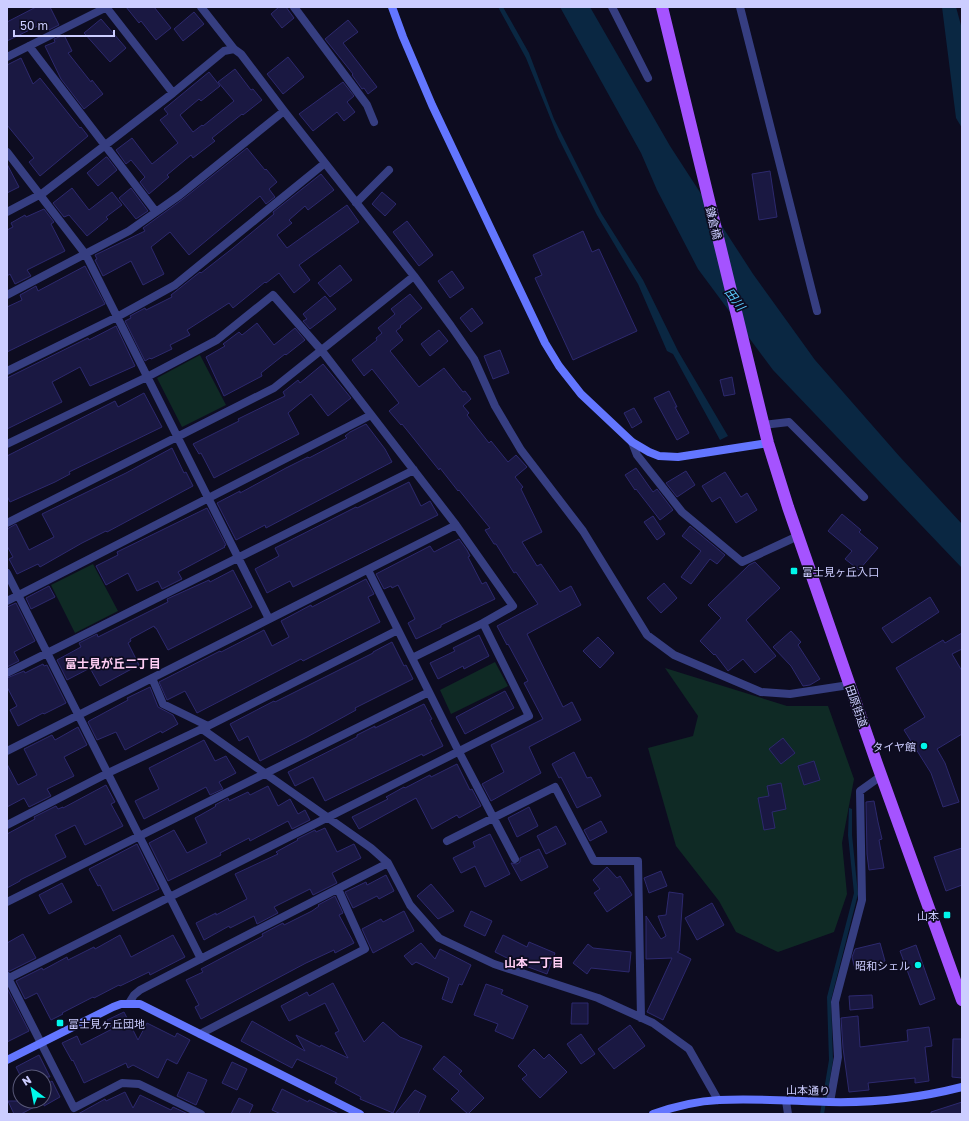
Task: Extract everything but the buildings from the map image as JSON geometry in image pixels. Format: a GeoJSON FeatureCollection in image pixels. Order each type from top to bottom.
{"type":"FeatureCollection","features":[{"type":"Feature","properties":{"kind":"main road","name":"鎌倉橋"},"geometry":{"type":"LineString","coordinates":[[662,7],[760,410]]}},
{"type":"Feature","properties":{"kind":"main road","name":"田原街道"},"geometry":{"type":"LineString","coordinates":[[760,410],[768,443],[798,536],[849,685],[962,1000]]}},
{"type":"Feature","properties":{"kind":"street"},"geometry":{"type":"LineString","coordinates":[[7,57],[106,7],[173,93]]}},
{"type":"Feature","properties":{"kind":"street"},"geometry":{"type":"LineString","coordinates":[[201,7],[234,50],[241,54],[414,276],[451,326],[474,359],[495,406],[521,450],[582,531],[647,634],[674,655],[761,692],[790,694],[849,685]]}},
{"type":"Feature","properties":{"kind":"street"},"geometry":{"type":"LineString","coordinates":[[294,7],[367,105],[374,122]]}},
{"type":"Feature","properties":{"kind":"street"},"geometry":{"type":"LineString","coordinates":[[392,7],[432,106],[545,343],[558,366],[581,394],[632,442],[659,456],[678,457],[768,443]]}},
{"type":"Feature","properties":{"kind":"street"},"geometry":{"type":"LineString","coordinates":[[612,7],[648,78]]}},
{"type":"Feature","properties":{"kind":"street"},"geometry":{"type":"LineString","coordinates":[[740,7],[817,311]]}},
{"type":"Feature","properties":{"kind":"street"},"geometry":{"type":"LineString","coordinates":[[29,46],[156,212]]}},
{"type":"Feature","properties":{"kind":"street"},"geometry":{"type":"LineString","coordinates":[[7,212],[40,195],[173,93],[224,51],[234,50]]}},
{"type":"Feature","properties":{"kind":"street"},"geometry":{"type":"LineString","coordinates":[[7,295],[86,255],[129,231],[180,195],[284,111]]}},
{"type":"Feature","properties":{"kind":"street"},"geometry":{"type":"LineString","coordinates":[[7,152],[86,255],[270,619]]}},
{"type":"Feature","properties":{"kind":"street"},"geometry":{"type":"LineString","coordinates":[[7,371],[117,317],[175,285],[325,163]]}},
{"type":"Feature","properties":{"kind":"street"},"geometry":{"type":"LineString","coordinates":[[356,203],[389,170]]}},
{"type":"Feature","properties":{"kind":"street"},"geometry":{"type":"LineString","coordinates":[[7,523],[274,388],[414,276]]}},
{"type":"Feature","properties":{"kind":"street"},"geometry":{"type":"LineString","coordinates":[[7,444],[147,377],[217,340],[273,295],[322,351],[371,414],[456,525],[513,606],[483,623],[412,658]]}},
{"type":"Feature","properties":{"kind":"street"},"geometry":{"type":"LineString","coordinates":[[7,601],[371,414]]}},
{"type":"Feature","properties":{"kind":"street"},"geometry":{"type":"LineString","coordinates":[[763,425],[789,422],[864,497]]}},
{"type":"Feature","properties":{"kind":"street"},"geometry":{"type":"LineString","coordinates":[[632,442],[637,455],[682,512],[742,562],[798,536]]}},
{"type":"Feature","properties":{"kind":"street"},"geometry":{"type":"LineString","coordinates":[[7,673],[414,470]]}},
{"type":"Feature","properties":{"kind":"street"},"geometry":{"type":"LineString","coordinates":[[7,752],[456,525]]}},
{"type":"Feature","properties":{"kind":"street"},"geometry":{"type":"LineString","coordinates":[[368,570],[514,859]]}},
{"type":"Feature","properties":{"kind":"street"},"geometry":{"type":"LineString","coordinates":[[7,573],[201,960]]}},
{"type":"Feature","properties":{"kind":"street"},"geometry":{"type":"LineString","coordinates":[[201,1114],[139,1084],[122,1083],[74,1108],[7,978],[170,898],[529,716],[483,623]]}},
{"type":"Feature","properties":{"kind":"street"},"geometry":{"type":"LineString","coordinates":[[7,825],[108,773],[205,727],[398,630]]}},
{"type":"Feature","properties":{"kind":"street"},"geometry":{"type":"LineString","coordinates":[[152,678],[164,704],[205,727],[265,774],[371,848],[388,863],[410,905],[439,938],[494,964],[598,998],[653,1023],[688,1049],[718,1100]]}},
{"type":"Feature","properties":{"kind":"street"},"geometry":{"type":"LineString","coordinates":[[7,902],[429,692]]}},
{"type":"Feature","properties":{"kind":"street"},"geometry":{"type":"LineString","coordinates":[[830,1102],[838,1057],[835,1002],[862,900],[860,791],[881,776]]}},
{"type":"Feature","properties":{"kind":"street"},"geometry":{"type":"LineString","coordinates":[[447,841],[555,787],[594,861],[638,861],[640,1018]]}},
{"type":"Feature","properties":{"kind":"street"},"geometry":{"type":"LineString","coordinates":[[128,1004],[134,995],[140,990],[388,863]]}},
{"type":"Feature","properties":{"kind":"street"},"geometry":{"type":"LineString","coordinates":[[200,1034],[365,949],[338,889]]}},
{"type":"Feature","properties":{"kind":"street"},"geometry":{"type":"LineString","coordinates":[[7,1060],[113,1007],[128,1004],[140,1004],[355,1113]]}},
{"type":"Feature","properties":{"kind":"street","name":"山本通り"},"geometry":{"type":"LineString","coordinates":[[653,1114],[693,1104],[718,1100],[830,1102],[896,1099],[940,1093],[962,1087]]}},
{"type":"Feature","properties":{"kind":"street"},"geometry":{"type":"LineString","coordinates":[[786,1101],[788,1114]]}},
{"type":"Feature","properties":{"kind":"green space"},"geometry":{"type":"Polygon","coordinates":[[[200,355],[226,405],[182,427],[157,378],[200,355]]]}},
{"type":"Feature","properties":{"kind":"green space"},"geometry":{"type":"Polygon","coordinates":[[[93,564],[118,611],[75,633],[51,585],[93,564]]]}},
{"type":"Feature","properties":{"kind":"green space"},"geometry":{"type":"Polygon","coordinates":[[[495,662],[508,686],[451,714],[440,690],[495,662]]]}},
{"type":"Feature","properties":{"kind":"green space"},"geometry":{"type":"Polygon","coordinates":[[[665,668],[787,706],[828,706],[854,779],[842,843],[847,894],[834,932],[778,952],[736,932],[719,901],[676,846],[648,748],[693,736],[698,716],[665,668]]]}},
{"type":"Feature","properties":{"kind":"water"},"geometry":{"type":"Polygon","coordinates":[[[498,7],[503,7],[529,53],[554,119],[601,213],[643,280],[678,351],[728,436],[720,440],[673,354],[667,351],[638,284],[597,215],[558,137],[526,58],[498,7]]]}},
{"type":"Feature","properties":{"kind":"water","name":"田川"},"geometry":{"type":"Polygon","coordinates":[[[560,7],[590,7],[670,146],[753,274],[815,360],[900,457],[962,524],[962,568],[773,370],[698,269],[657,190],[641,153],[560,7]]]}},
{"type":"Feature","properties":{"kind":"water"},"geometry":{"type":"Polygon","coordinates":[[[942,7],[956,7],[962,29],[962,128],[956,118],[942,7]]]}},
{"type":"Feature","properties":{"kind":"water"},"geometry":{"type":"Polygon","coordinates":[[[849,808],[852,809],[852,835],[858,894],[831,1000],[833,1060],[824,1114],[820,1114],[829,1060],[827,997],[854,893],[848,835],[849,808]]]}},
{"type":"Feature","properties":{"kind":"place","name":"富士見ヶ丘入口"},"geometry":{"type":"Point","coordinates":[794,571]}},
{"type":"Feature","properties":{"kind":"place","name":"タイヤ館"},"geometry":{"type":"Point","coordinates":[924,746]}},
{"type":"Feature","properties":{"kind":"place","name":"山本"},"geometry":{"type":"Point","coordinates":[947,915]}},
{"type":"Feature","properties":{"kind":"place","name":"昭和シェル"},"geometry":{"type":"Point","coordinates":[918,965]}},
{"type":"Feature","properties":{"kind":"place","name":"富士見ヶ丘団地"},"geometry":{"type":"Point","coordinates":[60,1023]}},
{"type":"Feature","properties":{"kind":"district","name":"富士見が丘二丁目"},"geometry":{"type":"Point","coordinates":[113,663]}},
{"type":"Feature","properties":{"kind":"district","name":"山本一丁目"},"geometry":{"type":"Point","coordinates":[534,962]}}]}
